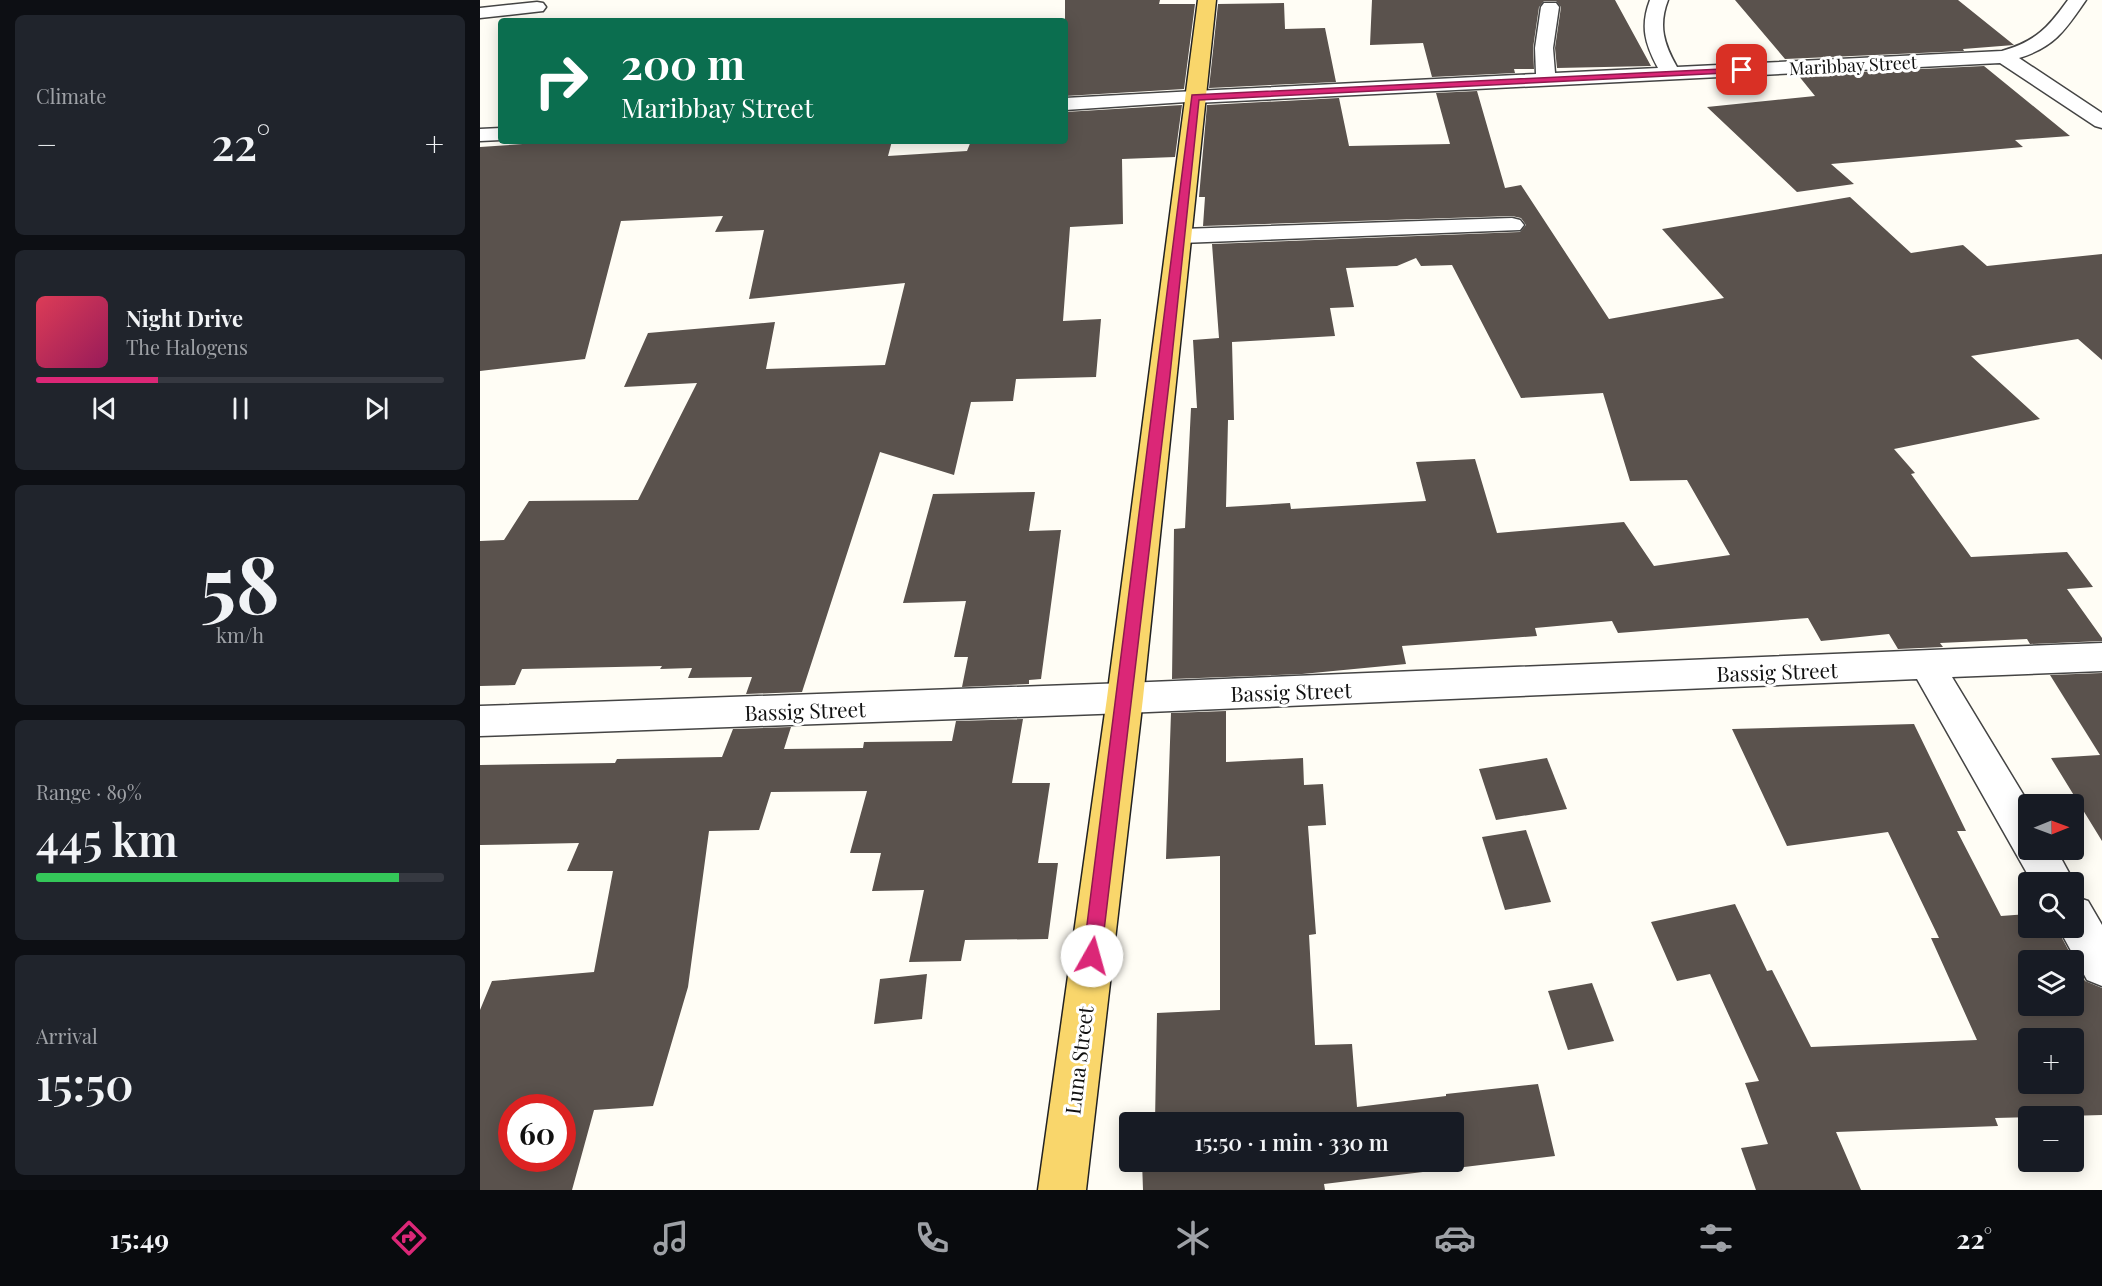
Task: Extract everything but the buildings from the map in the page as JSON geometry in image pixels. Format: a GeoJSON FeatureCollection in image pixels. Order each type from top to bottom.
{"type":"FeatureCollection","features":[{"type":"Feature","properties":{"kind":"main road","name":"Luna Street"},"geometry":{"type":"LineString","coordinates":[[1062,1190],[1125,698],[1208,0]]}},
{"type":"Feature","properties":{"kind":"street"},"geometry":{"type":"LineString","coordinates":[[1659,0],[1653,13],[1651,29],[1654,42],[1671,74]]}},
{"type":"Feature","properties":{"kind":"street","name":"Maribbay Street"},"geometry":{"type":"LineString","coordinates":[[1068,104],[2004,57],[2033,48],[2050,38],[2077,0]]}},
{"type":"Feature","properties":{"kind":"street"},"geometry":{"type":"LineString","coordinates":[[480,13],[537,7]]}},
{"type":"Feature","properties":{"kind":"street"},"geometry":{"type":"LineString","coordinates":[[1546,80],[1544,48],[1550,7]]}},
{"type":"Feature","properties":{"kind":"street"},"geometry":{"type":"LineString","coordinates":[[2004,57],[2102,122]]}},
{"type":"Feature","properties":{"kind":"street"},"geometry":{"type":"LineString","coordinates":[[480,135],[498,134]]}},
{"type":"Feature","properties":{"kind":"street"},"geometry":{"type":"LineString","coordinates":[[1181,236],[1512,225]]}},
{"type":"Feature","properties":{"kind":"street","name":"Bassig Street"},"geometry":{"type":"LineString","coordinates":[[480,721],[1125,698],[2102,657]]}},
{"type":"Feature","properties":{"kind":"street"},"geometry":{"type":"LineString","coordinates":[[1927,665],[2018,821]]}},
{"type":"Feature","properties":{"kind":"street"},"geometry":{"type":"LineString","coordinates":[[2084,934],[2102,965]]}},
{"type":"Feature","properties":{"kind":"route"},"geometry":{"type":"LineString","coordinates":[[1092,956],[1181,236],[1195,97],[1742,70]]}}]}
